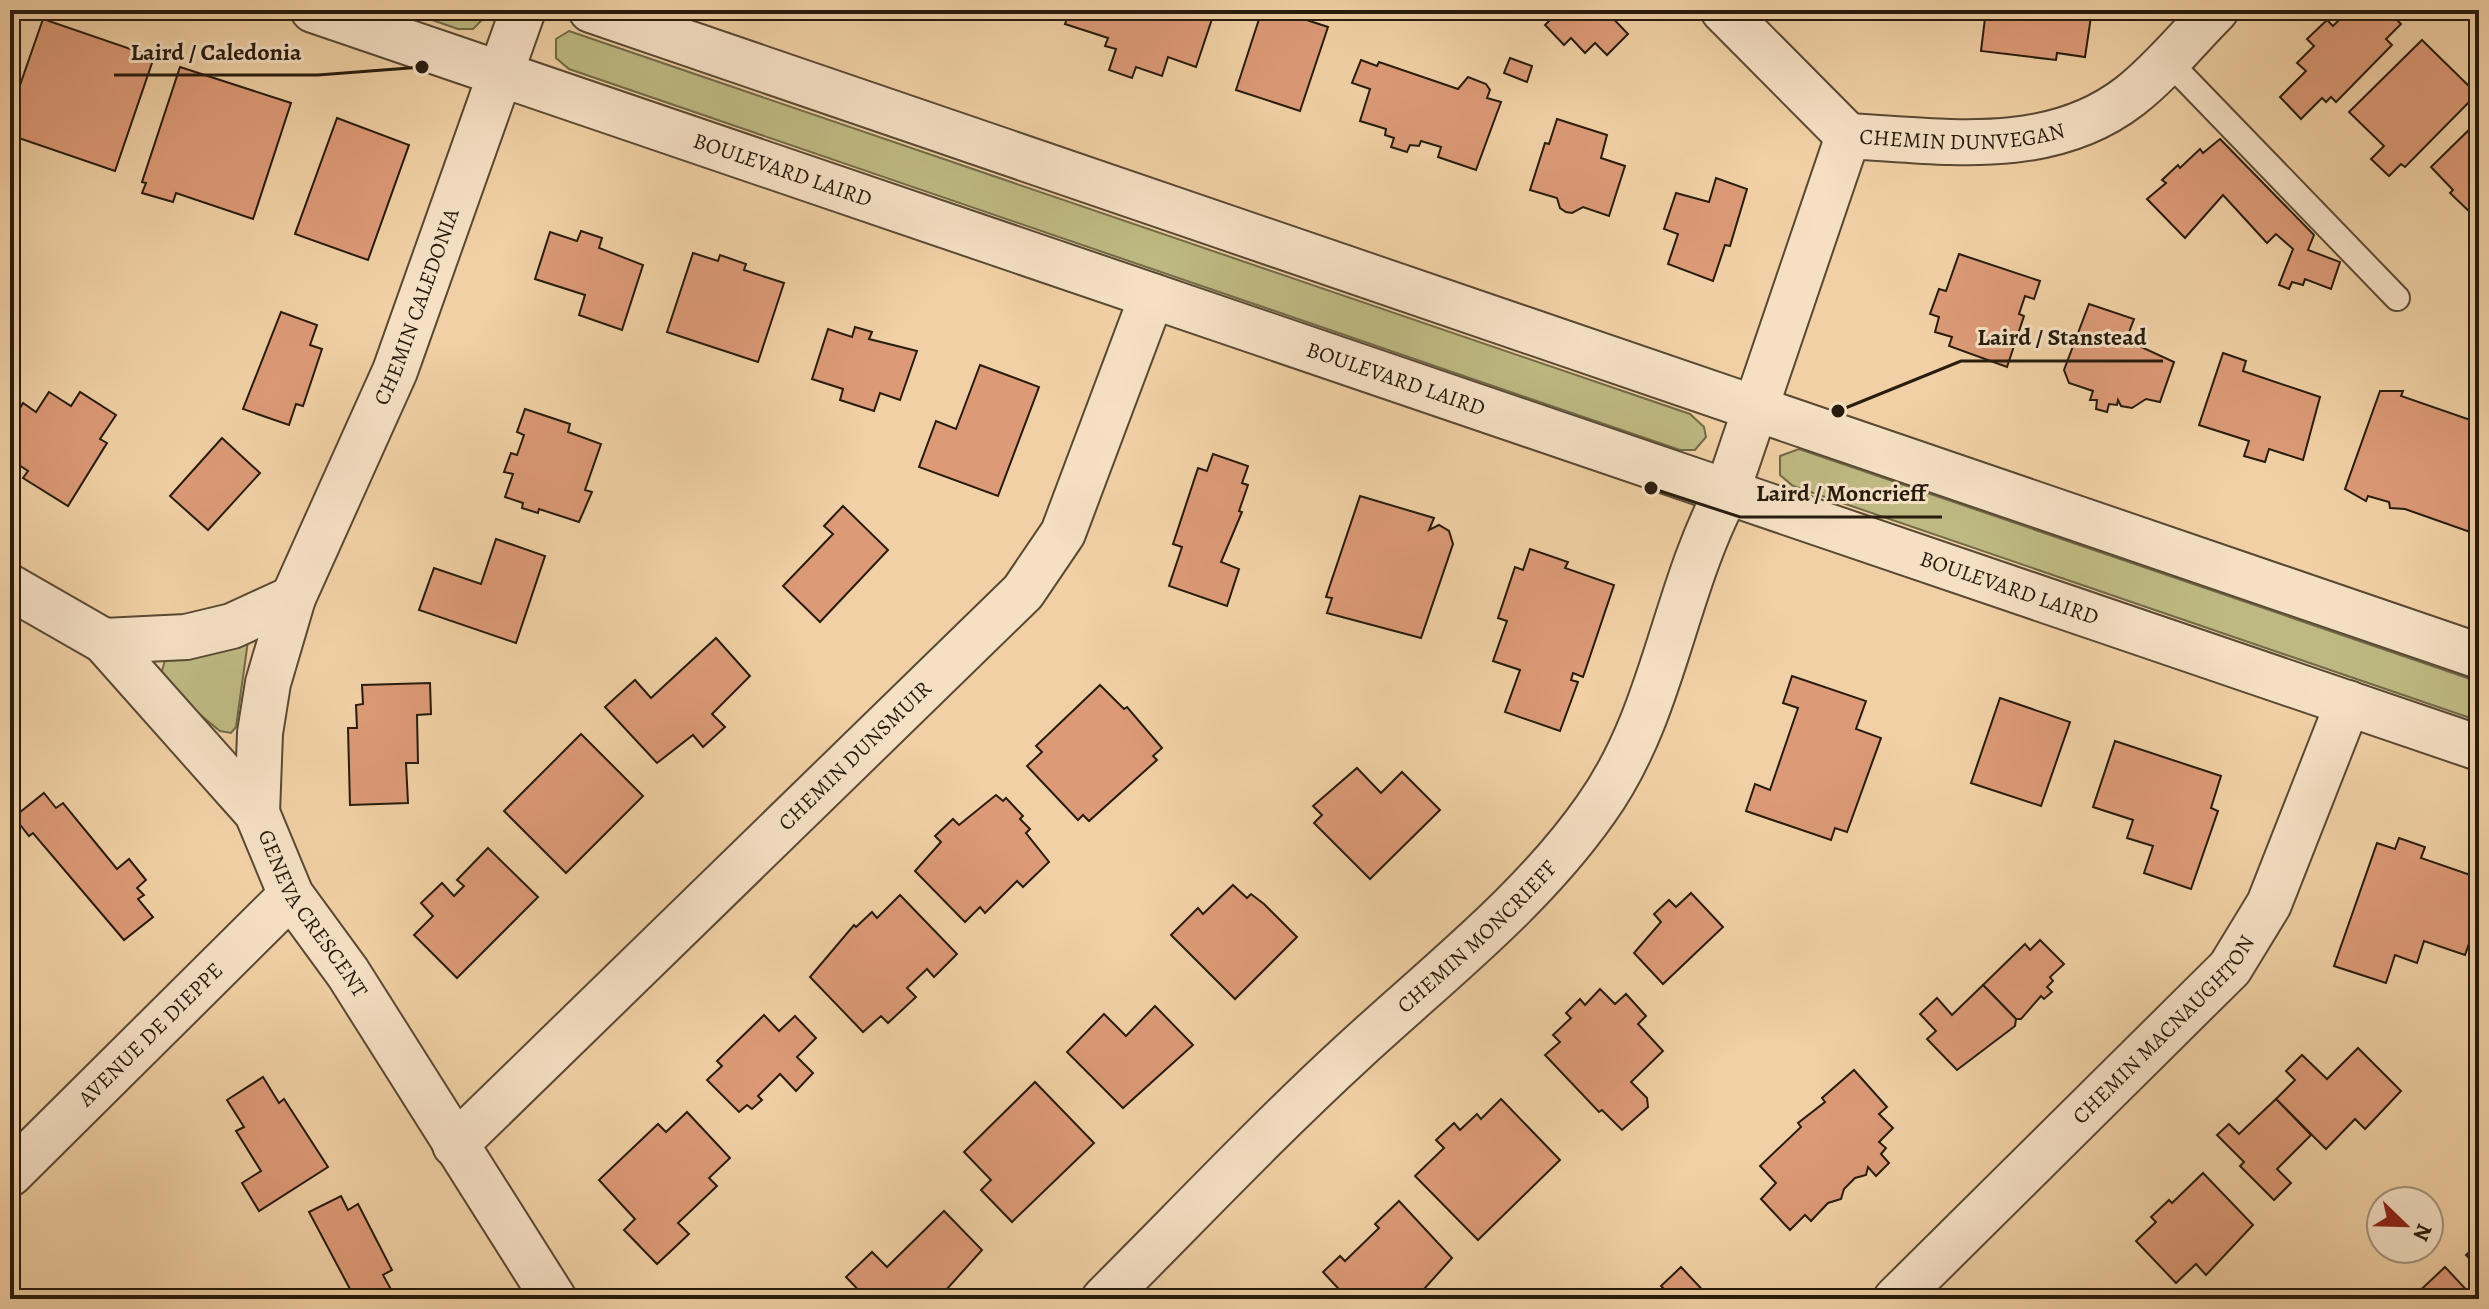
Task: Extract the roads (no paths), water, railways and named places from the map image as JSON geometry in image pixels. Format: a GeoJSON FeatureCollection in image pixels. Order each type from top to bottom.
{"type":"FeatureCollection","features":[{"type":"Feature","properties":{"kind":"street","name":"BOULEVARD LAIRD"},"geometry":{"type":"LineString","coordinates":[[313,10],[2479,748]]}},
{"type":"Feature","properties":{"kind":"street","name":"CHEMIN CALEDONIA"},"geometry":{"type":"LineString","coordinates":[[257,813],[260,733],[268,683],[293,598],[395,371],[523,10]]}},
{"type":"Feature","properties":{"kind":"street"},"geometry":{"type":"LineString","coordinates":[[591,10],[2479,656]]}},
{"type":"Feature","properties":{"kind":"street"},"geometry":{"type":"LineString","coordinates":[[1723,10],[1848,136]]}},
{"type":"Feature","properties":{"kind":"street","name":"CHEMIN DUNVEGAN"},"geometry":{"type":"LineString","coordinates":[[1727,492],[1848,136],[2019,141],[2074,129],[2130,96],[2216,10]]}},
{"type":"Feature","properties":{"kind":"street","name":"CHEMIN DUNSMUIR"},"geometry":{"type":"LineString","coordinates":[[455,1145],[1023,592],[1063,533],[1152,296]]}},
{"type":"Feature","properties":{"kind":"street","name":"CHEMIN MONCRIEFF"},"geometry":{"type":"LineString","coordinates":[[1104,1299],[1273,1125],[1534,885],[1597,809],[1645,717],[1711,522],[1727,492]]}},
{"type":"Feature","properties":{"kind":"street","name":"GENEVA CRESCENT"},"geometry":{"type":"LineString","coordinates":[[10,587],[104,641],[257,813],[291,895],[348,973],[554,1299]]}},
{"type":"Feature","properties":{"kind":"street"},"geometry":{"type":"LineString","coordinates":[[104,641],[186,637],[232,626],[293,598]]}},
{"type":"Feature","properties":{"kind":"street","name":"CHEMIN MACNAUGHTON"},"geometry":{"type":"LineString","coordinates":[[1896,1299],[2230,968],[2269,904],[2348,703]]}},
{"type":"Feature","properties":{"kind":"street","name":"AVENUE DE DIEPPE"},"geometry":{"type":"LineString","coordinates":[[10,1174],[291,895]]}},
{"type":"Feature","properties":{"kind":"lane"},"geometry":{"type":"LineString","coordinates":[[2167,60],[2397,298]]}},
{"type":"Feature","properties":{"kind":"place","name":"Laird / Caledonia"},"geometry":{"type":"Point","coordinates":[422,67]}},
{"type":"Feature","properties":{"kind":"place","name":"Laird / Stanstead"},"geometry":{"type":"Point","coordinates":[1838,411]}},
{"type":"Feature","properties":{"kind":"place","name":"Laird / Moncrieff"},"geometry":{"type":"Point","coordinates":[1651,488]}}]}
